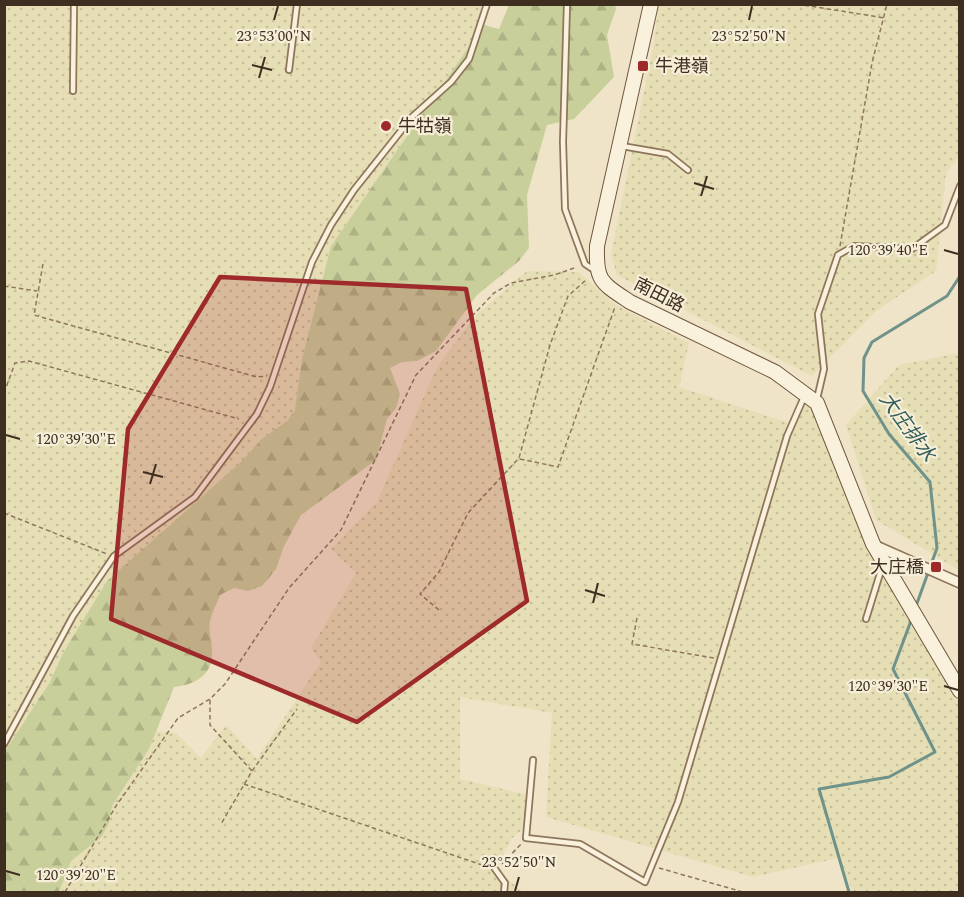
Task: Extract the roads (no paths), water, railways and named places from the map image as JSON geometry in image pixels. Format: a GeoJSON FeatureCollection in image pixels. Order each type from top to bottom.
{"type":"FeatureCollection","features":[{"type":"Feature","properties":{"kind":"main road"},"geometry":{"type":"LineString","coordinates":[[590,268],[597,246],[651,4]]}},
{"type":"Feature","properties":{"kind":"main road","name":"南田路"},"geometry":{"type":"LineString","coordinates":[[590,268],[609,289],[619,295],[775,372],[811,398]]}},
{"type":"Feature","properties":{"kind":"main road"},"geometry":{"type":"LineString","coordinates":[[811,398],[873,544],[960,691]]}},
{"type":"Feature","properties":{"kind":"street"},"geometry":{"type":"LineString","coordinates":[[873,544],[960,583]]}},
{"type":"Feature","properties":{"kind":"lane"},"geometry":{"type":"LineString","coordinates":[[74,4],[74,91]]}},
{"type":"Feature","properties":{"kind":"lane"},"geometry":{"type":"LineString","coordinates":[[289,70],[297,4]]}},
{"type":"Feature","properties":{"kind":"lane"},"geometry":{"type":"LineString","coordinates":[[4,744],[74,616],[114,556],[195,497],[257,414],[274,375],[312,262],[331,225],[354,190],[412,117],[451,82],[469,59],[487,4]]}},
{"type":"Feature","properties":{"kind":"lane"},"geometry":{"type":"LineString","coordinates":[[567,4],[563,142],[565,209],[590,268]]}},
{"type":"Feature","properties":{"kind":"lane"},"geometry":{"type":"LineString","coordinates":[[620,145],[668,154],[688,170]]}},
{"type":"Feature","properties":{"kind":"lane"},"geometry":{"type":"LineString","coordinates":[[533,760],[526,838],[580,844],[645,882],[678,802],[788,436],[811,398],[824,369],[818,314],[838,255],[854,246],[912,249],[945,225],[960,186]]}},
{"type":"Feature","properties":{"kind":"lane"},"geometry":{"type":"LineString","coordinates":[[866,619],[884,562]]}},
{"type":"Feature","properties":{"kind":"lane"},"geometry":{"type":"LineString","coordinates":[[495,869],[505,883],[504,892]]}},
{"type":"Feature","properties":{"kind":"waterway","name":"大庄排水"},"geometry":{"type":"LineString","coordinates":[[916,606],[937,548],[930,482],[889,434],[863,391],[864,358],[872,342],[947,296],[960,276]]}},
{"type":"Feature","properties":{"kind":"waterway","name":"大庄排水"},"geometry":{"type":"LineString","coordinates":[[849,892],[819,789],[889,777],[935,752],[893,669],[912,618]]}},
{"type":"Feature","properties":{"kind":"place","name":"牛港嶺"},"geometry":{"type":"Point","coordinates":[643,66]}},
{"type":"Feature","properties":{"kind":"place","name":"牛牯嶺"},"geometry":{"type":"Point","coordinates":[386,126]}},
{"type":"Feature","properties":{"kind":"place","name":"大庄橋"},"geometry":{"type":"Point","coordinates":[936,567]}}]}
